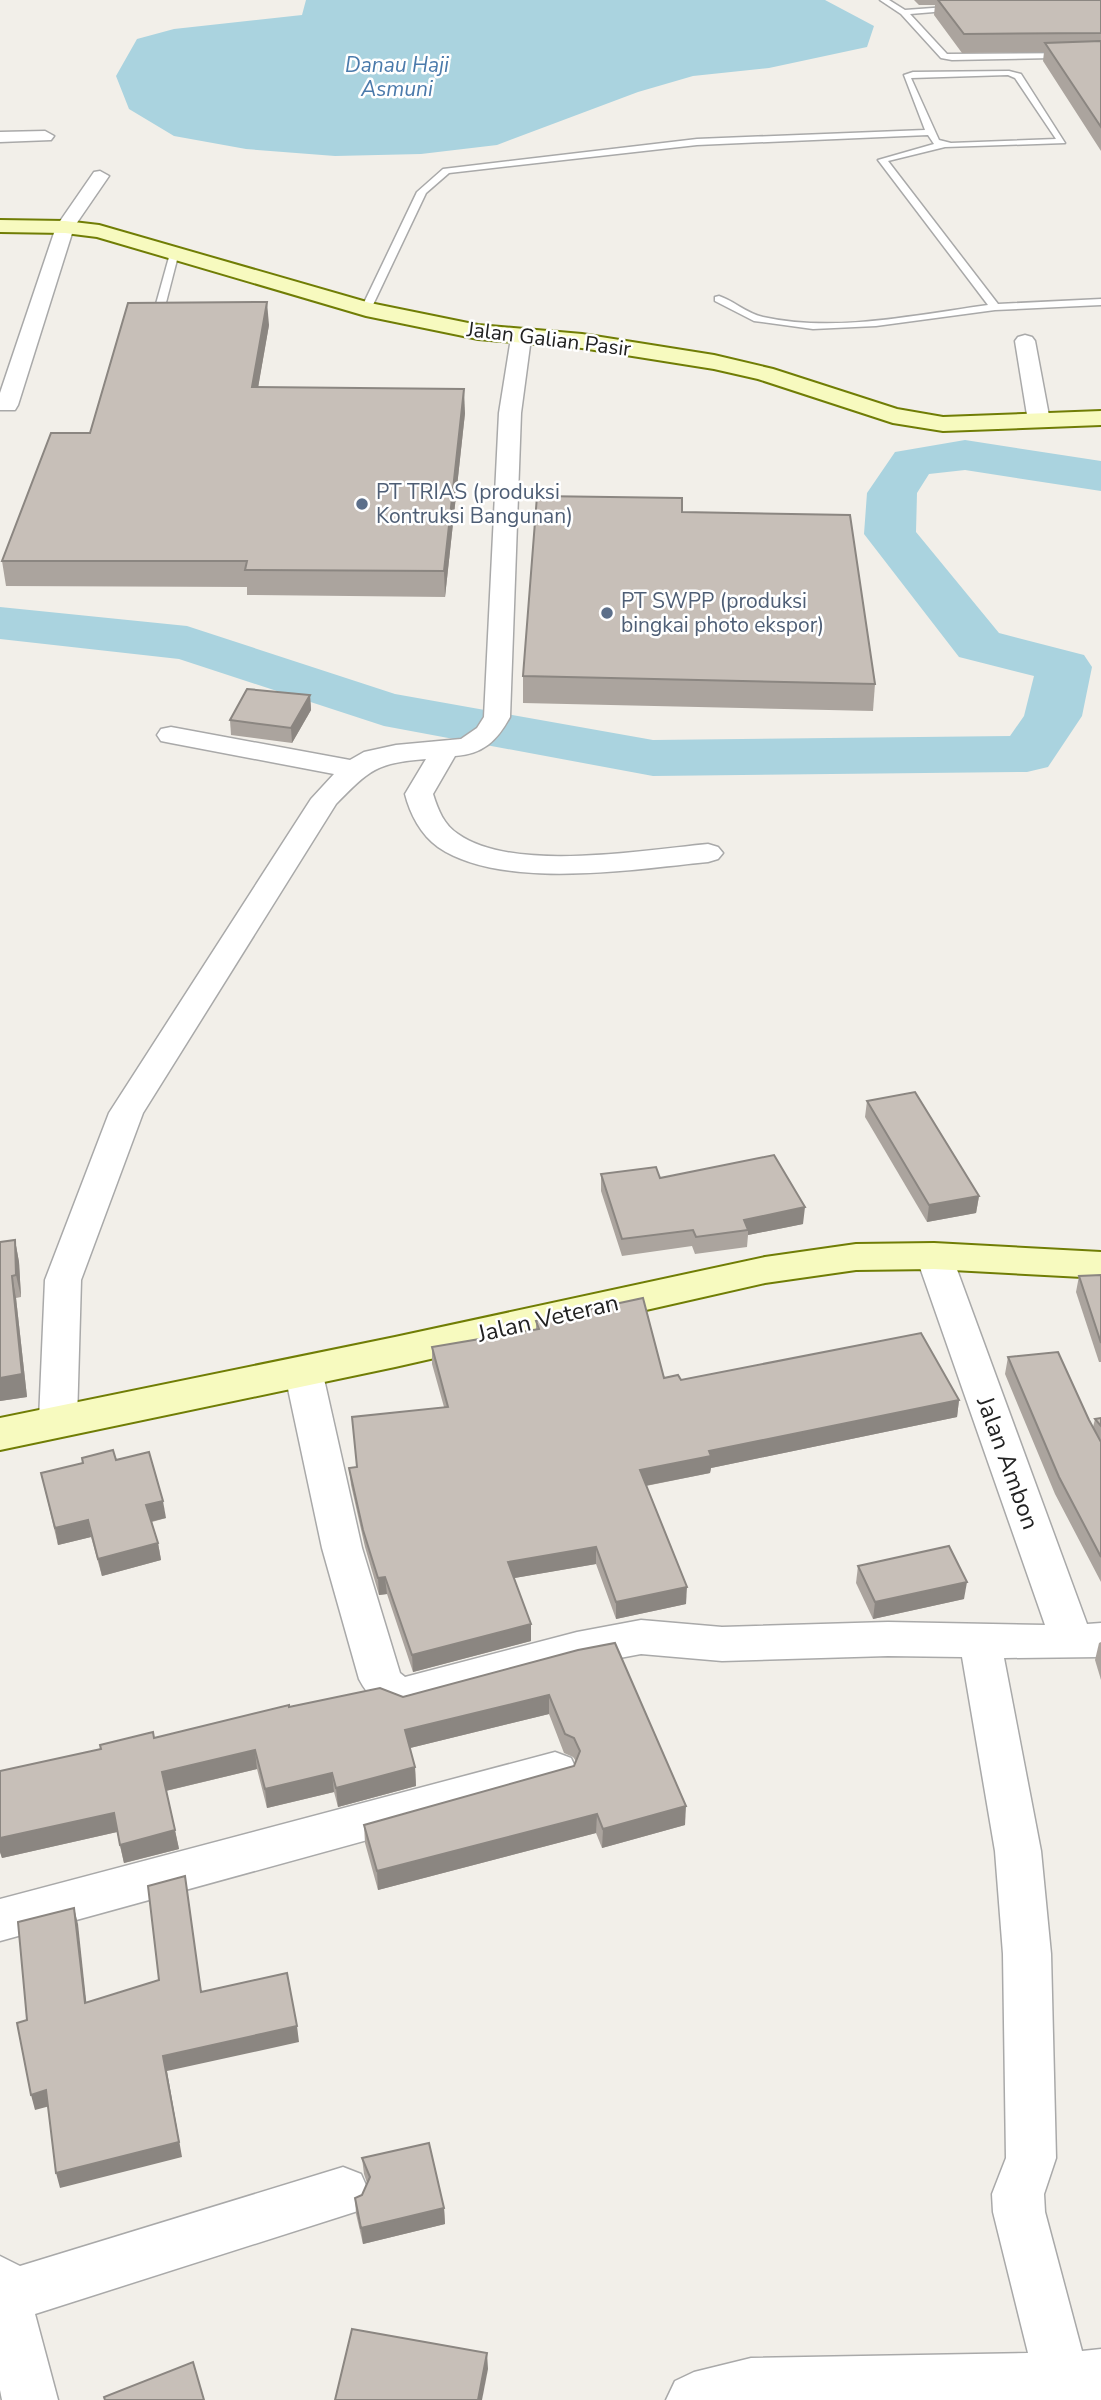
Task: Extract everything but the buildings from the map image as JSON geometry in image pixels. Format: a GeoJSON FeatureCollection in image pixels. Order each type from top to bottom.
{"type":"FeatureCollection","features":[{"type":"Feature","properties":{"kind":"street"},"geometry":{"type":"LineString","coordinates":[[0,137],[46,136]]}},
{"type":"Feature","properties":{"kind":"street"},"geometry":{"type":"LineString","coordinates":[[7,405],[65,227],[100,176]]}},
{"type":"Feature","properties":{"kind":"street","name":"Jalan Galian Pasir"},"geometry":{"type":"LineString","coordinates":[[0,226],[65,227],[99,231],[366,309],[520,338],[582,341],[714,362],[765,374],[893,416],[943,424],[1101,418]]}},
{"type":"Feature","properties":{"kind":"street"},"geometry":{"type":"LineString","coordinates":[[58,1420],[63,1280],[126,1113],[227,950],[325,799],[354,769],[374,758],[396,753],[468,747],[479,742],[493,725],[510,413],[520,338]]}},
{"type":"Feature","properties":{"kind":"street"},"geometry":{"type":"LineString","coordinates":[[1025,341],[1039,421]]}},
{"type":"Feature","properties":{"kind":"street"},"geometry":{"type":"LineString","coordinates":[[170,735],[354,769]]}},
{"type":"Feature","properties":{"kind":"street"},"geometry":{"type":"LineString","coordinates":[[445,750],[419,794],[422,807],[433,827],[452,844],[484,857],[557,865],[708,853]]}},
{"type":"Feature","properties":{"kind":"street","name":"Jalan Veteran"},"geometry":{"type":"LineString","coordinates":[[0,1434],[765,1270],[856,1257],[934,1256],[1101,1265]]}},
{"type":"Feature","properties":{"kind":"street","name":"Jalan Ambon"},"geometry":{"type":"LineString","coordinates":[[934,1256],[1086,1641]]}},
{"type":"Feature","properties":{"kind":"street"},"geometry":{"type":"LineString","coordinates":[[303,1370],[350,1574],[380,1679],[396,1693],[404,1695],[577,1649],[640,1637],[722,1644],[888,1639],[1086,1641]]}},
{"type":"Feature","properties":{"kind":"street"},"geometry":{"type":"LineString","coordinates":[[694,2400],[751,2385],[1082,2378],[1019,2212],[1018,2194],[1031,2158],[1027,1954],[1018,1851],[980,1641]]}},
{"type":"Feature","properties":{"kind":"street"},"geometry":{"type":"LineString","coordinates":[[0,1920],[555,1772]]}},
{"type":"Feature","properties":{"kind":"street"},"geometry":{"type":"LineString","coordinates":[[18,2385],[1,2290],[343,2192]]}},
{"type":"Feature","properties":{"kind":"lane"},"geometry":{"type":"LineString","coordinates":[[884,0],[904,12],[944,56],[1101,55]]}},
{"type":"Feature","properties":{"kind":"lane"},"geometry":{"type":"LineString","coordinates":[[904,12],[966,8]]}},
{"type":"Feature","properties":{"kind":"lane"},"geometry":{"type":"LineString","coordinates":[[942,145],[935,142],[907,77],[909,75],[1018,76],[1062,141],[942,145],[882,160],[995,307]]}},
{"type":"Feature","properties":{"kind":"lane"},"geometry":{"type":"LineString","coordinates":[[366,309],[422,192],[446,171],[697,142],[931,132]]}},
{"type":"Feature","properties":{"kind":"lane"},"geometry":{"type":"LineString","coordinates":[[156,322],[174,253]]}},
{"type":"Feature","properties":{"kind":"lane"},"geometry":{"type":"LineString","coordinates":[[719,299],[754,318],[795,324],[862,323],[995,307],[1101,302]]}},
{"type":"Feature","properties":{"kind":"water","name":"Danau Haji Asmuni"},"geometry":{"type":"Polygon","coordinates":[[[306,0],[825,0],[874,26],[867,47],[769,68],[693,76],[638,92],[497,145],[421,154],[335,156],[246,149],[174,136],[129,109],[116,76],[137,39],[174,29],[302,15],[306,0]]]}},
{"type":"Feature","properties":{"kind":"waterway"},"geometry":{"type":"LineString","coordinates":[[0,623],[187,643],[384,709],[653,758],[1027,754],[1053,716],[1064,667],[979,645],[890,534],[892,493],[912,462],[965,455],[1101,476]]}},
{"type":"Feature","properties":{"kind":"place","name":"PT TRIAS (produksi Kontruksi Bangunan)"},"geometry":{"type":"Point","coordinates":[362,504]}},
{"type":"Feature","properties":{"kind":"place","name":"PT SWPP (produksi bingkai photo ekspor)"},"geometry":{"type":"Point","coordinates":[607,613]}}]}
